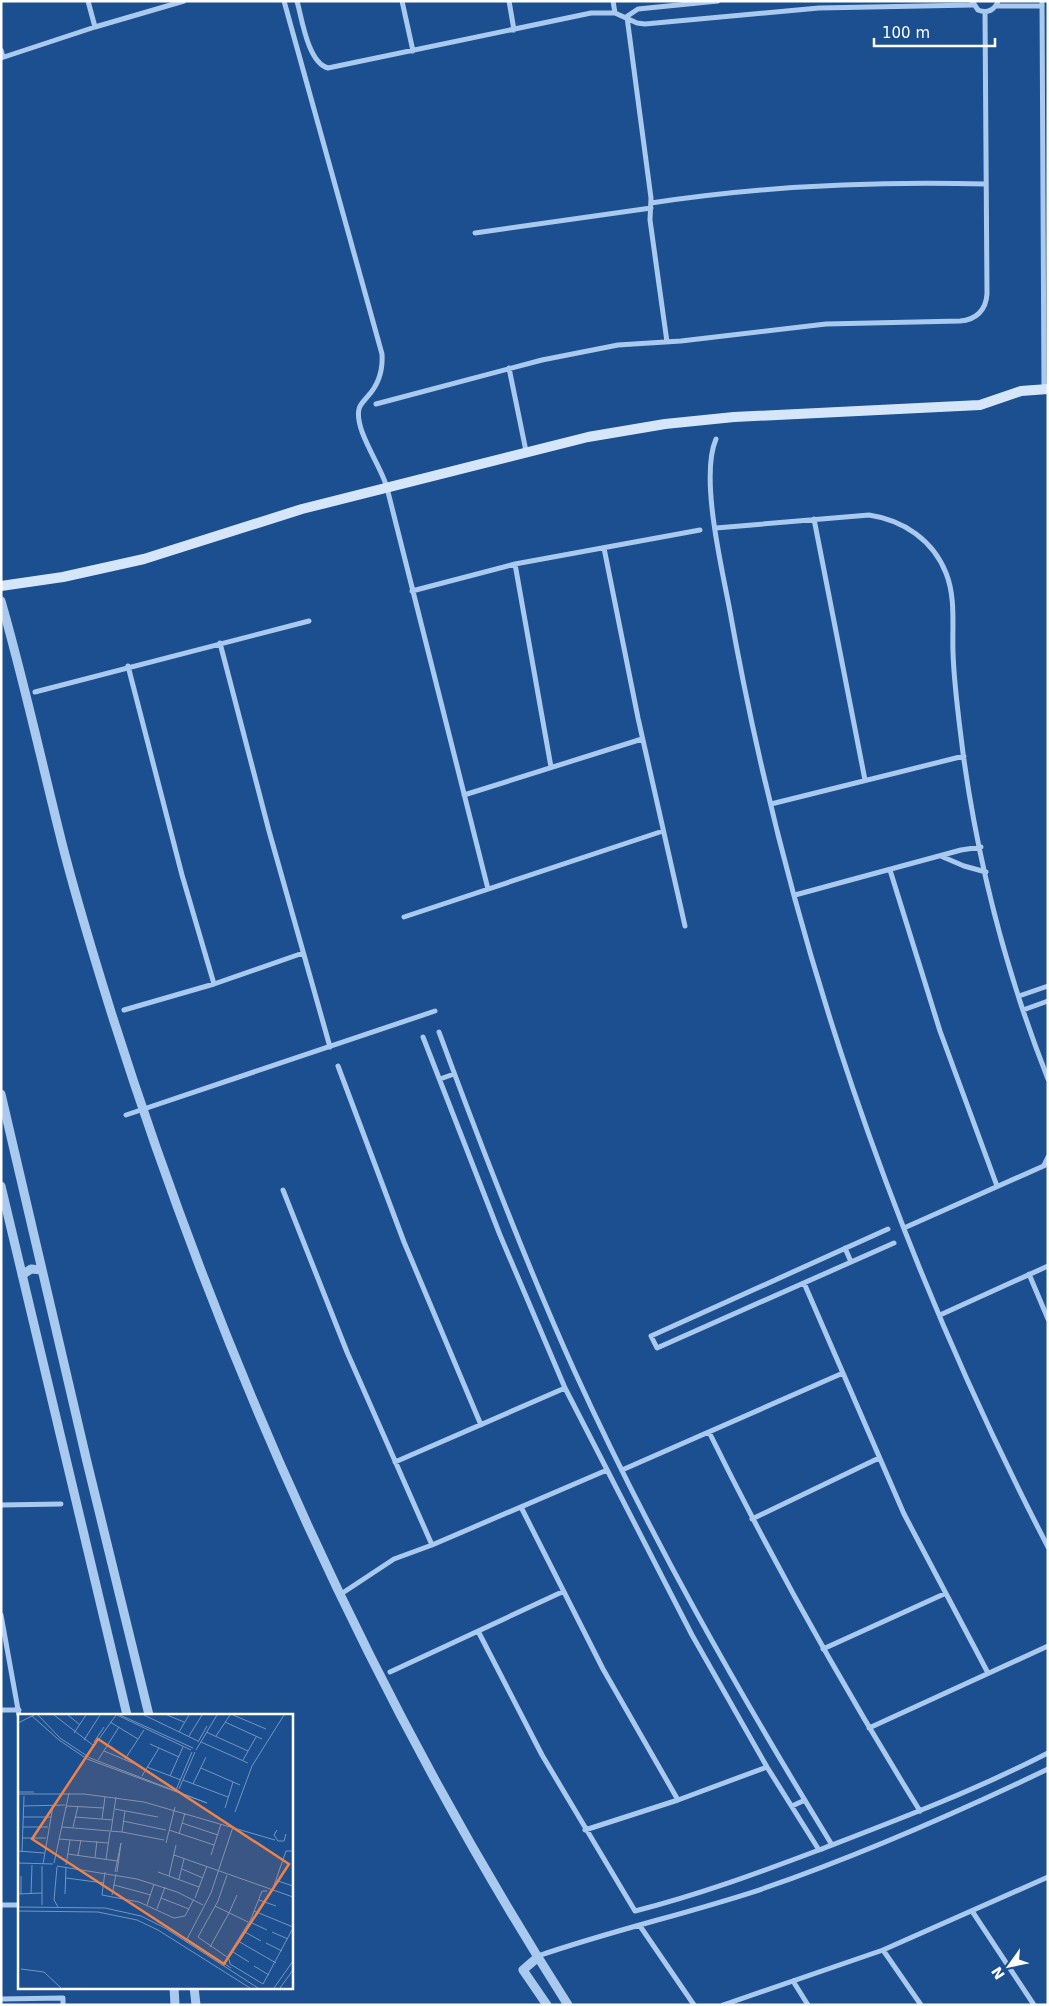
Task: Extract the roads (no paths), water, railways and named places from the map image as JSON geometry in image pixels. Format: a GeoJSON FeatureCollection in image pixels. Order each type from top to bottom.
{"type":"FeatureCollection","features":[{"type":"Feature","properties":{"kind":"main road"},"geometry":{"type":"LineString","coordinates":[[1,586],[63,577],[144,559],[294,512],[526,451],[588,437],[665,424],[760,415],[974,405],[990,402],[1021,391],[1046,389]]}},
{"type":"Feature","properties":{"kind":"street"},"geometry":{"type":"LineString","coordinates":[[88,1],[96,27]]}},
{"type":"Feature","properties":{"kind":"street"},"geometry":{"type":"LineString","coordinates":[[1,50],[2,58],[184,1]]}},
{"type":"Feature","properties":{"kind":"street"},"geometry":{"type":"LineString","coordinates":[[284,1],[380,346],[382,362],[380,377],[373,391],[360,406],[358,414],[367,442],[387,488],[488,889]]}},
{"type":"Feature","properties":{"kind":"street"},"geometry":{"type":"LineString","coordinates":[[297,1],[313,57],[324,67],[332,68],[592,13],[615,13],[626,16],[637,23],[645,24],[819,8],[972,3],[978,10],[985,12],[997,4],[1042,4],[1046,389]]}},
{"type":"Feature","properties":{"kind":"street"},"geometry":{"type":"LineString","coordinates":[[402,1],[414,51]]}},
{"type":"Feature","properties":{"kind":"street"},"geometry":{"type":"LineString","coordinates":[[509,1],[514,30]]}},
{"type":"Feature","properties":{"kind":"street"},"geometry":{"type":"LineString","coordinates":[[613,1],[615,13]]}},
{"type":"Feature","properties":{"kind":"street"},"geometry":{"type":"LineString","coordinates":[[626,16],[638,9],[718,1]]}},
{"type":"Feature","properties":{"kind":"street"},"geometry":{"type":"LineString","coordinates":[[819,1],[819,8]]}},
{"type":"Feature","properties":{"kind":"street"},"geometry":{"type":"LineString","coordinates":[[376,404],[509,368],[593,349],[818,324],[971,319],[980,312],[986,299],[985,12]]}},
{"type":"Feature","properties":{"kind":"street"},"geometry":{"type":"LineString","coordinates":[[626,16],[651,205],[650,220],[667,342]]}},
{"type":"Feature","properties":{"kind":"street"},"geometry":{"type":"LineString","coordinates":[[475,234],[735,192],[818,185],[902,182],[986,184]]}},
{"type":"Feature","properties":{"kind":"street"},"geometry":{"type":"LineString","coordinates":[[509,368],[526,451]]}},
{"type":"Feature","properties":{"kind":"street"},"geometry":{"type":"LineString","coordinates":[[716,438],[711,456],[710,478],[716,528],[744,687],[794,895],[841,1051],[904,1228],[986,1424],[1048,1546]]}},
{"type":"Feature","properties":{"kind":"street"},"geometry":{"type":"LineString","coordinates":[[716,528],[858,515],[889,519],[916,533],[937,555],[947,574],[952,595],[956,686],[964,756],[986,872],[1023,1010],[1048,1079]]}},
{"type":"Feature","properties":{"kind":"street"},"geometry":{"type":"LineString","coordinates":[[814,519],[866,780]]}},
{"type":"Feature","properties":{"kind":"street"},"geometry":{"type":"LineString","coordinates":[[412,591],[515,564],[700,530]]}},
{"type":"Feature","properties":{"kind":"street"},"geometry":{"type":"LineString","coordinates":[[604,548],[642,739],[685,926]]}},
{"type":"Feature","properties":{"kind":"street"},"geometry":{"type":"LineString","coordinates":[[515,564],[551,767]]}},
{"type":"Feature","properties":{"kind":"street"},"geometry":{"type":"LineString","coordinates":[[1,601],[85,927],[143,1110],[209,1294],[284,1471],[341,1594],[436,1784],[499,1895],[568,2005]]}},
{"type":"Feature","properties":{"kind":"street"},"geometry":{"type":"LineString","coordinates":[[35,692],[128,666],[309,621]]}},
{"type":"Feature","properties":{"kind":"street"},"geometry":{"type":"LineString","coordinates":[[220,644],[250,763],[330,1047]]}},
{"type":"Feature","properties":{"kind":"street"},"geometry":{"type":"LineString","coordinates":[[128,666],[178,859],[214,984]]}},
{"type":"Feature","properties":{"kind":"street"},"geometry":{"type":"LineString","coordinates":[[464,795],[642,739]]}},
{"type":"Feature","properties":{"kind":"street"},"geometry":{"type":"LineString","coordinates":[[771,804],[964,756]]}},
{"type":"Feature","properties":{"kind":"street"},"geometry":{"type":"LineString","coordinates":[[404,917],[663,831]]}},
{"type":"Feature","properties":{"kind":"street"},"geometry":{"type":"LineString","coordinates":[[794,895],[961,850],[981,847]]}},
{"type":"Feature","properties":{"kind":"street"},"geometry":{"type":"LineString","coordinates":[[943,856],[964,866],[986,872]]}},
{"type":"Feature","properties":{"kind":"street"},"geometry":{"type":"LineString","coordinates":[[890,870],[940,1031],[997,1186]]}},
{"type":"Feature","properties":{"kind":"street"},"geometry":{"type":"LineString","coordinates":[[124,1010],[214,984],[303,953]]}},
{"type":"Feature","properties":{"kind":"street"},"geometry":{"type":"LineString","coordinates":[[1019,996],[1048,986]]}},
{"type":"Feature","properties":{"kind":"street"},"geometry":{"type":"LineString","coordinates":[[1023,1010],[1048,1001]]}},
{"type":"Feature","properties":{"kind":"street"},"geometry":{"type":"LineString","coordinates":[[126,1115],[435,1011]]}},
{"type":"Feature","properties":{"kind":"street"},"geometry":{"type":"LineString","coordinates":[[438,1032],[522,1249],[571,1362],[622,1470],[717,1652],[832,1845]]}},
{"type":"Feature","properties":{"kind":"street"},"geometry":{"type":"LineString","coordinates":[[424,1037],[500,1235],[565,1388],[692,1635],[767,1767],[819,1850]]}},
{"type":"Feature","properties":{"kind":"street"},"geometry":{"type":"LineString","coordinates":[[338,1066],[404,1242],[481,1425]]}},
{"type":"Feature","properties":{"kind":"street"},"geometry":{"type":"LineString","coordinates":[[440,1079],[454,1074]]}},
{"type":"Feature","properties":{"kind":"street"},"geometry":{"type":"LineString","coordinates":[[1,1094],[149,1714]]}},
{"type":"Feature","properties":{"kind":"street"},"geometry":{"type":"LineString","coordinates":[[904,1228],[1046,1164],[1048,1158]]}},
{"type":"Feature","properties":{"kind":"street"},"geometry":{"type":"LineString","coordinates":[[1,1186],[127,1714]]}},
{"type":"Feature","properties":{"kind":"street"},"geometry":{"type":"LineString","coordinates":[[283,1190],[320,1287],[432,1545]]}},
{"type":"Feature","properties":{"kind":"street"},"geometry":{"type":"LineString","coordinates":[[888,1229],[651,1336],[657,1348],[894,1243]]}},
{"type":"Feature","properties":{"kind":"street"},"geometry":{"type":"LineString","coordinates":[[845,1248],[851,1262]]}},
{"type":"Feature","properties":{"kind":"street"},"geometry":{"type":"LineString","coordinates":[[940,1315],[1048,1266]]}},
{"type":"Feature","properties":{"kind":"street"},"geometry":{"type":"LineString","coordinates":[[22,1275],[31,1269],[42,1270]]}},
{"type":"Feature","properties":{"kind":"street"},"geometry":{"type":"LineString","coordinates":[[1029,1274],[1048,1319]]}},
{"type":"Feature","properties":{"kind":"street"},"geometry":{"type":"LineString","coordinates":[[804,1283],[904,1514],[944,1594],[988,1673]]}},
{"type":"Feature","properties":{"kind":"street"},"geometry":{"type":"LineString","coordinates":[[622,1470],[843,1372]]}},
{"type":"Feature","properties":{"kind":"street"},"geometry":{"type":"LineString","coordinates":[[396,1462],[565,1388]]}},
{"type":"Feature","properties":{"kind":"street"},"geometry":{"type":"LineString","coordinates":[[709,1432],[752,1519],[823,1649],[920,1811]]}},
{"type":"Feature","properties":{"kind":"street"},"geometry":{"type":"LineString","coordinates":[[752,1519],[880,1458]]}},
{"type":"Feature","properties":{"kind":"street"},"geometry":{"type":"LineString","coordinates":[[341,1594],[361,1583],[386,1563],[607,1470]]}},
{"type":"Feature","properties":{"kind":"street"},"geometry":{"type":"LineString","coordinates":[[1,1505],[61,1504]]}},
{"type":"Feature","properties":{"kind":"street"},"geometry":{"type":"LineString","coordinates":[[521,1507],[562,1592],[620,1700],[678,1800]]}},
{"type":"Feature","properties":{"kind":"street"},"geometry":{"type":"LineString","coordinates":[[390,1672],[562,1592]]}},
{"type":"Feature","properties":{"kind":"street"},"geometry":{"type":"LineString","coordinates":[[823,1649],[944,1594]]}},
{"type":"Feature","properties":{"kind":"street"},"geometry":{"type":"LineString","coordinates":[[1,1615],[19,1713],[1,1710]]}},
{"type":"Feature","properties":{"kind":"street"},"geometry":{"type":"LineString","coordinates":[[478,1631],[521,1716],[635,1911],[741,1880],[920,1811],[1048,1753]]}},
{"type":"Feature","properties":{"kind":"street"},"geometry":{"type":"LineString","coordinates":[[869,1728],[1048,1646]]}},
{"type":"Feature","properties":{"kind":"street"},"geometry":{"type":"LineString","coordinates":[[586,1830],[678,1800],[767,1767]]}},
{"type":"Feature","properties":{"kind":"street"},"geometry":{"type":"LineString","coordinates":[[547,2005],[523,1970],[538,1956],[578,1942],[640,1926],[733,1898],[822,1867],[931,1822],[1048,1769]]}},
{"type":"Feature","properties":{"kind":"street"},"geometry":{"type":"LineString","coordinates":[[792,1806],[805,1800]]}},
{"type":"Feature","properties":{"kind":"street"},"geometry":{"type":"LineString","coordinates":[[724,2005],[883,1950],[1048,1877]]}},
{"type":"Feature","properties":{"kind":"street"},"geometry":{"type":"LineString","coordinates":[[1,1905],[18,1905]]}},
{"type":"Feature","properties":{"kind":"street"},"geometry":{"type":"LineString","coordinates":[[972,1911],[1034,2005]]}},
{"type":"Feature","properties":{"kind":"street"},"geometry":{"type":"LineString","coordinates":[[640,1926],[694,2005]]}},
{"type":"Feature","properties":{"kind":"street"},"geometry":{"type":"LineString","coordinates":[[883,1950],[921,2005]]}},
{"type":"Feature","properties":{"kind":"street"},"geometry":{"type":"LineString","coordinates":[[793,1981],[808,2005]]}},
{"type":"Feature","properties":{"kind":"street"},"geometry":{"type":"LineString","coordinates":[[174,1988],[176,2005]]}},
{"type":"Feature","properties":{"kind":"street"},"geometry":{"type":"LineString","coordinates":[[194,1988],[196,2005]]}},
{"type":"Feature","properties":{"kind":"street"},"geometry":{"type":"LineString","coordinates":[[1,1999],[63,1998],[63,2005]]}}]}
